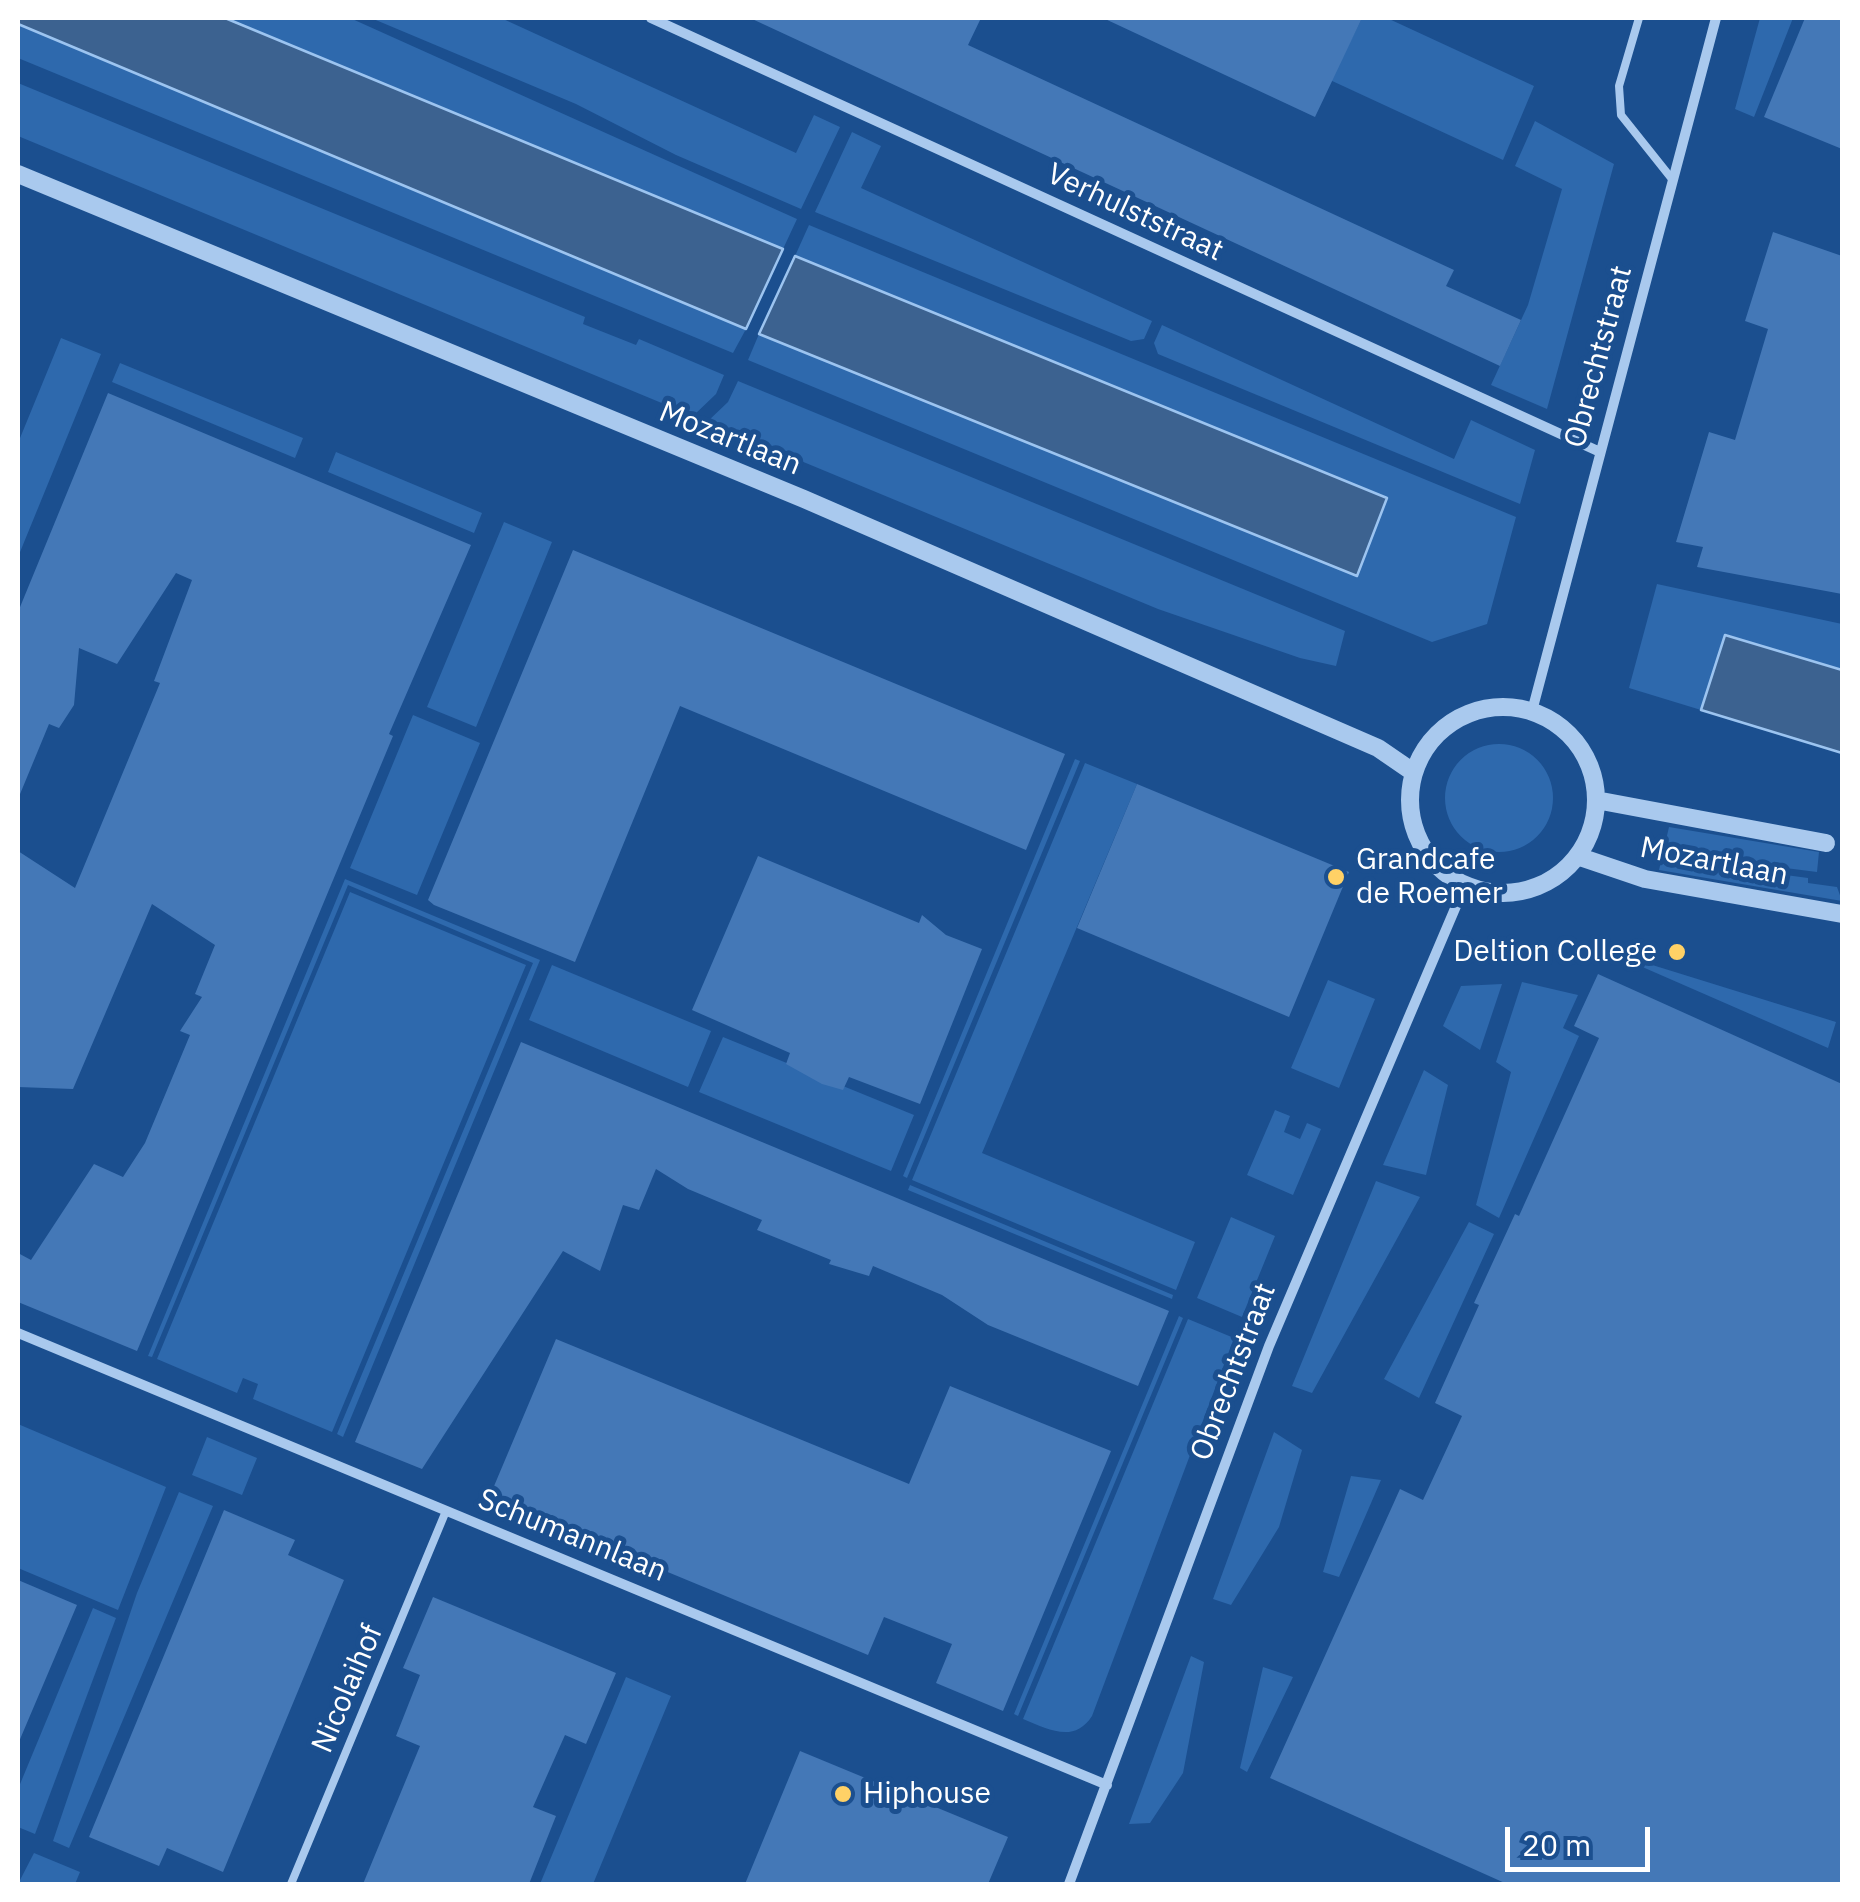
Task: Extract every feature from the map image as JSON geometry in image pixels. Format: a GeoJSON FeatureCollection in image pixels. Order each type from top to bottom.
{"type":"FeatureCollection","features":[{"type":"Feature","properties":{"kind":"street","name":"Verhulststraat"},"geometry":{"type":"LineString","coordinates":[[651,18],[1600,452]]}},
{"type":"Feature","properties":{"kind":"street","name":"Obrechtstraat"},"geometry":{"type":"LineString","coordinates":[[1532,711],[1716,18]]}},
{"type":"Feature","properties":{"kind":"street","name":"Mozartlaan"},"geometry":{"type":"LineString","coordinates":[[18,174],[804,499],[1378,748],[1414,772]]}},
{"type":"Feature","properties":{"kind":"street"},"geometry":{"type":"LineString","coordinates":[[1503,706],[1532,711],[1571,736],[1585,756],[1596,800],[1591,830],[1576,856],[1553,878],[1525,890],[1495,892],[1465,885],[1442,870],[1425,850],[1413,826],[1410,799],[1414,772],[1427,746],[1447,724],[1474,711],[1503,706]]}},
{"type":"Feature","properties":{"kind":"street","name":"Mozartlaan"},"geometry":{"type":"LineString","coordinates":[[1596,800],[1632,803],[1826,843]]}},
{"type":"Feature","properties":{"kind":"street","name":"Mozartlaan"},"geometry":{"type":"LineString","coordinates":[[1576,856],[1645,879],[1842,914]]}},
{"type":"Feature","properties":{"kind":"street","name":"Obrechtstraat"},"geometry":{"type":"LineString","coordinates":[[1068,1884],[1269,1346],[1465,885]]}},
{"type":"Feature","properties":{"kind":"street","name":"Schumannlaan"},"geometry":{"type":"LineString","coordinates":[[18,1333],[1106,1785]]}},
{"type":"Feature","properties":{"kind":"lane"},"geometry":{"type":"LineString","coordinates":[[1639,18],[1620,86],[1621,115],[1672,180]]}},
{"type":"Feature","properties":{"kind":"lane","name":"Nicolaihof"},"geometry":{"type":"LineString","coordinates":[[291,1884],[446,1511]]}},
{"type":"Feature","properties":{"kind":"shaded area"},"geometry":{"type":"Polygon","coordinates":[[[18,18],[225,18],[783,249],[746,329],[18,24],[18,18]]]}},
{"type":"Feature","properties":{"kind":"shaded area"},"geometry":{"type":"Polygon","coordinates":[[[225,18],[350,18],[797,219],[783,249],[225,18]]]}},
{"type":"Feature","properties":{"kind":"shaded area"},"geometry":{"type":"Polygon","coordinates":[[[371,18],[501,18],[796,153],[814,115],[840,127],[801,209],[676,155],[576,104],[371,18]]]}},
{"type":"Feature","properties":{"kind":"shaded area"},"geometry":{"type":"Polygon","coordinates":[[[1196,18],[1270,18],[1345,52],[1362,18],[1387,18],[1534,86],[1503,160],[1196,18]]]}},
{"type":"Feature","properties":{"kind":"shaded area"},"geometry":{"type":"Polygon","coordinates":[[[1760,18],[1793,18],[1754,117],[1735,109],[1760,18]]]}},
{"type":"Feature","properties":{"kind":"shaded area"},"geometry":{"type":"Polygon","coordinates":[[[18,24],[746,329],[733,353],[18,58],[18,24]]]}},
{"type":"Feature","properties":{"kind":"shaded area"},"geometry":{"type":"Polygon","coordinates":[[[18,83],[585,317],[583,324],[636,345],[639,339],[724,375],[716,394],[693,416],[18,136],[18,83]]]}},
{"type":"Feature","properties":{"kind":"shaded area"},"geometry":{"type":"Polygon","coordinates":[[[1535,121],[1614,164],[1547,409],[1491,385],[1528,305],[1562,189],[1515,166],[1535,121]]]}},
{"type":"Feature","properties":{"kind":"shaded area"},"geometry":{"type":"Polygon","coordinates":[[[852,132],[881,146],[861,188],[1152,321],[1144,339],[1131,341],[815,212],[852,132]]]}},
{"type":"Feature","properties":{"kind":"shaded area"},"geometry":{"type":"Polygon","coordinates":[[[809,225],[1516,517],[1487,624],[1432,642],[748,360],[759,334],[1356,576],[1387,498],[795,256],[809,225]]]}},
{"type":"Feature","properties":{"kind":"shaded area"},"geometry":{"type":"Polygon","coordinates":[[[795,256],[1387,498],[1357,576],[759,334],[795,256]]]}},
{"type":"Feature","properties":{"kind":"shaded area"},"geometry":{"type":"Polygon","coordinates":[[[1162,325],[1454,459],[1471,420],[1535,450],[1520,504],[1158,354],[1154,343],[1162,325]]]}},
{"type":"Feature","properties":{"kind":"shaded area"},"geometry":{"type":"Polygon","coordinates":[[[61,338],[101,354],[18,557],[18,443],[61,338]]]}},
{"type":"Feature","properties":{"kind":"shaded area"},"geometry":{"type":"Polygon","coordinates":[[[120,363],[303,438],[295,458],[112,382],[120,363]]]}},
{"type":"Feature","properties":{"kind":"shaded area"},"geometry":{"type":"Polygon","coordinates":[[[738,381],[1345,631],[1336,666],[1300,658],[1158,609],[707,422],[728,402],[738,381]]]}},
{"type":"Feature","properties":{"kind":"shaded area"},"geometry":{"type":"Polygon","coordinates":[[[336,452],[482,513],[474,533],[328,472],[336,452]]]}},
{"type":"Feature","properties":{"kind":"shaded area"},"geometry":{"type":"Polygon","coordinates":[[[504,522],[552,542],[476,727],[427,707],[504,522]]]}},
{"type":"Feature","properties":{"kind":"shaded area"},"geometry":{"type":"Polygon","coordinates":[[[1657,584],[1842,624],[1842,670],[1726,635],[1701,710],[1629,688],[1657,584]]]}},
{"type":"Feature","properties":{"kind":"shaded area"},"geometry":{"type":"Polygon","coordinates":[[[1725,635],[1842,670],[1842,753],[1701,710],[1725,635]]]}},
{"type":"Feature","properties":{"kind":"shaded area"},"geometry":{"type":"Polygon","coordinates":[[[413,715],[480,743],[417,895],[350,868],[413,715]]]}},
{"type":"Feature","properties":{"kind":"shaded area"},"geometry":{"type":"Polygon","coordinates":[[[1499,744],[1520,748],[1537,760],[1549,777],[1553,798],[1549,819],[1537,836],[1520,848],[1499,852],[1478,848],[1461,836],[1449,819],[1445,798],[1449,777],[1461,760],[1478,748],[1499,744]]]}},
{"type":"Feature","properties":{"kind":"shaded area"},"geometry":{"type":"Polygon","coordinates":[[[1075,759],[1080,761],[907,1178],[903,1176],[1075,759]]]}},
{"type":"Feature","properties":{"kind":"shaded area"},"geometry":{"type":"Polygon","coordinates":[[[1085,763],[1137,784],[982,1153],[1195,1242],[1176,1290],[912,1180],[1085,763]]]}},
{"type":"Feature","properties":{"kind":"shaded area"},"geometry":{"type":"Polygon","coordinates":[[[1669,827],[1819,852],[1817,872],[1675,854],[1673,860],[1808,878],[1808,883],[1837,887],[1842,901],[1659,870],[1669,827]]]}},
{"type":"Feature","properties":{"kind":"shaded area"},"geometry":{"type":"Polygon","coordinates":[[[345,879],[540,960],[343,1437],[337,1434],[533,963],[348,885],[152,1357],[148,1356],[345,879]]]}},
{"type":"Feature","properties":{"kind":"shaded area"},"geometry":{"type":"Polygon","coordinates":[[[350,892],[526,965],[332,1432],[253,1399],[258,1384],[243,1378],[237,1393],[157,1359],[350,892]]]}},
{"type":"Feature","properties":{"kind":"shaded area"},"geometry":{"type":"Polygon","coordinates":[[[1633,959],[1836,1022],[1828,1048],[1631,962],[1633,959]]]}},
{"type":"Feature","properties":{"kind":"shaded area"},"geometry":{"type":"Polygon","coordinates":[[[552,965],[711,1031],[688,1087],[529,1020],[552,965]]]}},
{"type":"Feature","properties":{"kind":"shaded area"},"geometry":{"type":"Polygon","coordinates":[[[1328,980],[1375,999],[1339,1088],[1291,1068],[1328,980]]]}},
{"type":"Feature","properties":{"kind":"shaded area"},"geometry":{"type":"Polygon","coordinates":[[[1522,982],[1578,995],[1563,1028],[1579,1036],[1499,1218],[1476,1205],[1511,1072],[1496,1062],[1522,982]]]}},
{"type":"Feature","properties":{"kind":"shaded area"},"geometry":{"type":"Polygon","coordinates":[[[1502,984],[1480,1050],[1443,1026],[1461,986],[1502,984]]]}},
{"type":"Feature","properties":{"kind":"shaded area"},"geometry":{"type":"Polygon","coordinates":[[[723,1037],[914,1115],[891,1171],[699,1092],[723,1037]]]}},
{"type":"Feature","properties":{"kind":"shaded area"},"geometry":{"type":"Polygon","coordinates":[[[1424,1070],[1448,1085],[1426,1175],[1383,1165],[1424,1070]]]}},
{"type":"Feature","properties":{"kind":"shaded area"},"geometry":{"type":"Polygon","coordinates":[[[1275,1110],[1290,1116],[1284,1132],[1300,1139],[1307,1123],[1321,1129],[1293,1195],[1247,1175],[1275,1110]]]}},
{"type":"Feature","properties":{"kind":"shaded area"},"geometry":{"type":"Polygon","coordinates":[[[1376,1181],[1420,1197],[1312,1393],[1292,1386],[1376,1181]]]}},
{"type":"Feature","properties":{"kind":"shaded area"},"geometry":{"type":"Polygon","coordinates":[[[910,1185],[1173,1295],[1172,1299],[908,1190],[910,1185]]]}},
{"type":"Feature","properties":{"kind":"shaded area"},"geometry":{"type":"Polygon","coordinates":[[[1231,1217],[1275,1236],[1242,1317],[1197,1298],[1231,1217]]]}},
{"type":"Feature","properties":{"kind":"shaded area"},"geometry":{"type":"Polygon","coordinates":[[[1469,1222],[1494,1234],[1419,1398],[1384,1379],[1469,1222]]]}},
{"type":"Feature","properties":{"kind":"shaded area"},"geometry":{"type":"Polygon","coordinates":[[[1179,1316],[1183,1318],[1018,1716],[1014,1714],[1179,1316]]]}},
{"type":"Feature","properties":{"kind":"shaded area"},"geometry":{"type":"Polygon","coordinates":[[[1188,1319],[1234,1338],[1092,1716],[1085,1725],[1069,1732],[1042,1727],[1023,1719],[1188,1319]]]}},
{"type":"Feature","properties":{"kind":"shaded area"},"geometry":{"type":"Polygon","coordinates":[[[18,1424],[166,1487],[118,1610],[18,1568],[18,1424]]]}},
{"type":"Feature","properties":{"kind":"shaded area"},"geometry":{"type":"Polygon","coordinates":[[[1274,1432],[1302,1450],[1279,1527],[1231,1605],[1213,1599],[1274,1432]]]}},
{"type":"Feature","properties":{"kind":"shaded area"},"geometry":{"type":"Polygon","coordinates":[[[207,1437],[257,1458],[242,1495],[192,1475],[207,1437]]]}},
{"type":"Feature","properties":{"kind":"shaded area"},"geometry":{"type":"Polygon","coordinates":[[[1351,1476],[1381,1480],[1339,1577],[1323,1572],[1351,1476]]]}},
{"type":"Feature","properties":{"kind":"shaded area"},"geometry":{"type":"Polygon","coordinates":[[[179,1492],[213,1506],[69,1848],[53,1841],[137,1593],[179,1492]]]}},
{"type":"Feature","properties":{"kind":"shaded area"},"geometry":{"type":"Polygon","coordinates":[[[93,1608],[116,1618],[35,1834],[18,1827],[18,1789],[93,1608]]]}},
{"type":"Feature","properties":{"kind":"shaded area"},"geometry":{"type":"Polygon","coordinates":[[[1191,1656],[1204,1662],[1183,1773],[1150,1823],[1129,1824],[1191,1656]]]}},
{"type":"Feature","properties":{"kind":"shaded area"},"geometry":{"type":"Polygon","coordinates":[[[1263,1667],[1293,1677],[1247,1772],[1240,1768],[1263,1667]]]}},
{"type":"Feature","properties":{"kind":"shaded area"},"geometry":{"type":"Polygon","coordinates":[[[626,1677],[671,1696],[593,1884],[540,1884],[626,1677]]]}},
{"type":"Feature","properties":{"kind":"shaded area"},"geometry":{"type":"Polygon","coordinates":[[[34,1853],[80,1872],[75,1884],[18,1884],[34,1853]]]}},
{"type":"Feature","properties":{"kind":"building"},"geometry":{"type":"Polygon","coordinates":[[[750,18],[981,18],[968,45],[1454,270],[1446,286],[1521,320],[1500,366],[750,18]]]}},
{"type":"Feature","properties":{"kind":"building"},"geometry":{"type":"Polygon","coordinates":[[[1103,18],[1362,18],[1315,117],[1103,18]]]}},
{"type":"Feature","properties":{"kind":"building"},"geometry":{"type":"Polygon","coordinates":[[[1805,18],[1842,18],[1842,149],[1764,117],[1805,18]]]}},
{"type":"Feature","properties":{"kind":"building"},"geometry":{"type":"Polygon","coordinates":[[[1773,232],[1842,256],[1842,594],[1697,567],[1703,547],[1676,542],[1709,432],[1735,440],[1768,329],[1745,321],[1773,232]]]}},
{"type":"Feature","properties":{"kind":"building"},"geometry":{"type":"Polygon","coordinates":[[[108,393],[471,545],[389,734],[393,736],[137,1351],[18,1302],[18,1253],[31,1260],[94,1164],[123,1177],[145,1143],[190,1035],[180,1031],[202,997],[195,994],[215,945],[152,904],[73,1089],[18,1087],[18,851],[75,888],[160,683],[154,681],[192,580],[176,573],[117,664],[79,648],[74,705],[59,728],[49,724],[18,799],[18,612],[108,393]]]}},
{"type":"Feature","properties":{"kind":"building"},"geometry":{"type":"Polygon","coordinates":[[[573,550],[1065,754],[1026,850],[680,706],[575,962],[434,905],[428,900],[573,550]]]}},
{"type":"Feature","properties":{"kind":"building"},"geometry":{"type":"Polygon","coordinates":[[[1137,784],[1349,872],[1289,1017],[1077,928],[1137,784]]]}},
{"type":"Feature","properties":{"kind":"building"},"geometry":{"type":"Polygon","coordinates":[[[758,856],[919,923],[922,915],[946,935],[982,949],[920,1104],[849,1077],[843,1090],[822,1084],[786,1064],[790,1053],[692,1010],[758,856]]]}},
{"type":"Feature","properties":{"kind":"building"},"geometry":{"type":"Polygon","coordinates":[[[1598,974],[1842,1084],[1842,1884],[1507,1884],[1270,1778],[1400,1489],[1423,1500],[1462,1416],[1435,1403],[1479,1305],[1474,1303],[1515,1214],[1519,1216],[1599,1038],[1574,1026],[1598,974]]]}},
{"type":"Feature","properties":{"kind":"building"},"geometry":{"type":"Polygon","coordinates":[[[521,1042],[1169,1311],[1138,1386],[988,1325],[942,1295],[873,1266],[869,1276],[829,1264],[831,1260],[757,1230],[762,1220],[688,1189],[656,1169],[639,1210],[623,1205],[600,1271],[563,1251],[422,1469],[355,1442],[521,1042]]]}},
{"type":"Feature","properties":{"kind":"building"},"geometry":{"type":"Polygon","coordinates":[[[556,1339],[909,1484],[950,1386],[1111,1451],[1003,1711],[936,1683],[952,1644],[884,1617],[868,1655],[489,1498],[556,1339]]]}},
{"type":"Feature","properties":{"kind":"building"},"geometry":{"type":"Polygon","coordinates":[[[224,1510],[295,1540],[288,1555],[344,1580],[223,1872],[167,1848],[159,1866],[89,1837],[224,1510]]]}},
{"type":"Feature","properties":{"kind":"building"},"geometry":{"type":"Polygon","coordinates":[[[18,1580],[77,1605],[18,1744],[18,1580]]]}},
{"type":"Feature","properties":{"kind":"building"},"geometry":{"type":"Polygon","coordinates":[[[433,1597],[616,1673],[586,1744],[565,1735],[533,1807],[556,1816],[529,1884],[363,1884],[420,1746],[396,1736],[420,1675],[403,1668],[433,1597]]]}},
{"type":"Feature","properties":{"kind":"building","name":"Hiphouse"},"geometry":{"type":"Polygon","coordinates":[[[800,1751],[1008,1837],[988,1884],[745,1884],[800,1751]]]}},
{"type":"Feature","properties":{"kind":"place","name":"Grandcafe de Roemer"},"geometry":{"type":"Point","coordinates":[1336,877]}},
{"type":"Feature","properties":{"kind":"place","name":"Deltion College"},"geometry":{"type":"Point","coordinates":[1677,952]}},
{"type":"Feature","properties":{"kind":"place","name":"Hiphouse"},"geometry":{"type":"Point","coordinates":[843,1794]}}]}
